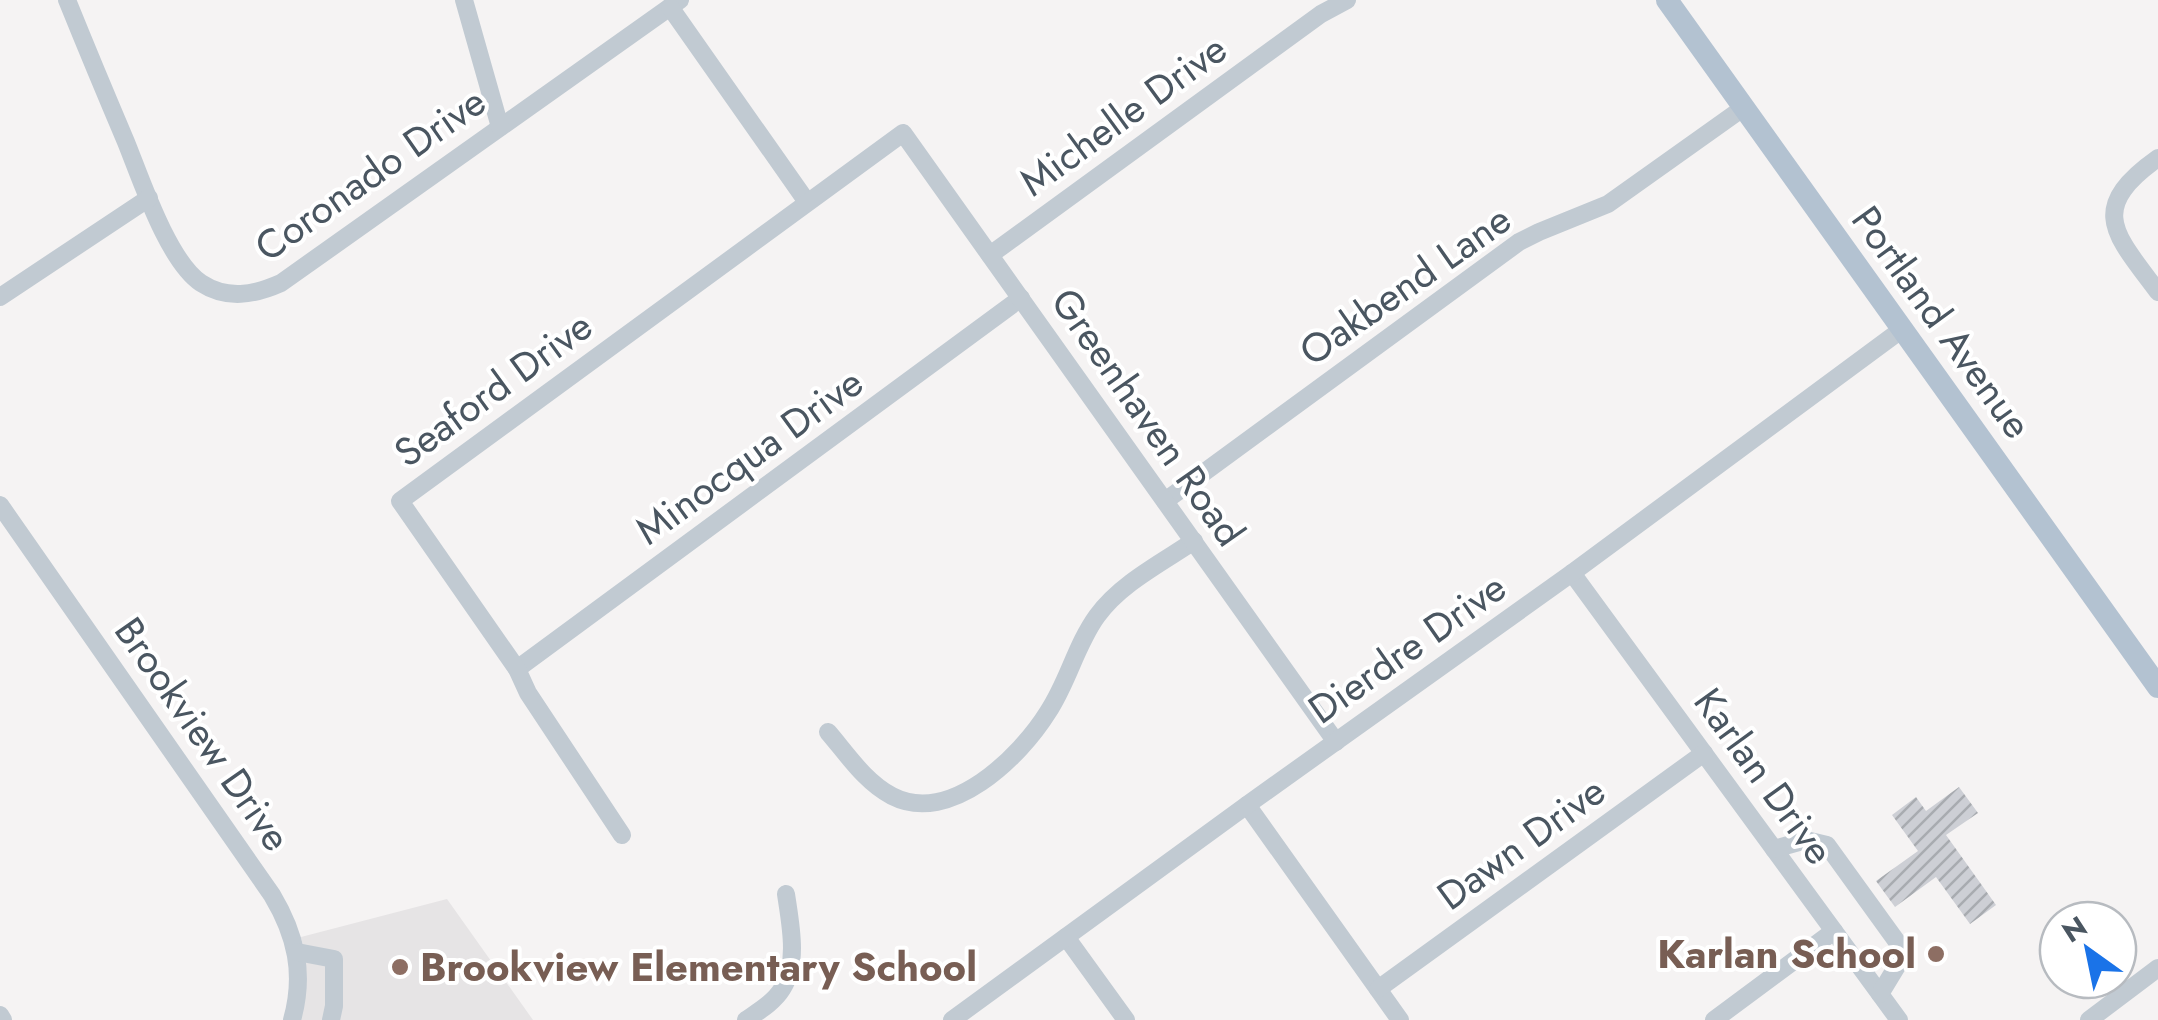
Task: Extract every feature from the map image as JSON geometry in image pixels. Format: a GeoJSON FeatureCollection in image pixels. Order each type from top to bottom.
{"type":"FeatureCollection","features":[{"type":"Feature","properties":{"kind":"main road","name":"Portland Avenue"},"geometry":{"type":"LineString","coordinates":[[1667,0],[2158,687]]}},
{"type":"Feature","properties":{"kind":"street","name":"Coronado Drive"},"geometry":{"type":"LineString","coordinates":[[66,0],[149,198],[181,263],[199,282],[224,294],[243,295],[281,284],[675,4]]}},
{"type":"Feature","properties":{"kind":"street"},"geometry":{"type":"LineString","coordinates":[[464,0],[500,126]]}},
{"type":"Feature","properties":{"kind":"street","name":"Michelle Drive"},"geometry":{"type":"LineString","coordinates":[[990,255],[1322,14],[1347,0]]}},
{"type":"Feature","properties":{"kind":"street"},"geometry":{"type":"LineString","coordinates":[[675,4],[807,202]]}},
{"type":"Feature","properties":{"kind":"street","name":"Oakbend Lane"},"geometry":{"type":"LineString","coordinates":[[1165,501],[1519,242],[1608,204],[1744,108]]}},
{"type":"Feature","properties":{"kind":"street","name":"Greenhaven Road"},"geometry":{"type":"LineString","coordinates":[[904,133],[1336,742]]}},
{"type":"Feature","properties":{"kind":"street","name":"Seaford Drive"},"geometry":{"type":"LineString","coordinates":[[622,834],[528,692],[517,669],[400,502],[904,133]]}},
{"type":"Feature","properties":{"kind":"street"},"geometry":{"type":"LineString","coordinates":[[2158,158],[2125,184],[2114,211],[2116,229],[2124,245],[2158,292]]}},
{"type":"Feature","properties":{"kind":"street"},"geometry":{"type":"LineString","coordinates":[[0,297],[149,198]]}},
{"type":"Feature","properties":{"kind":"street","name":"Minocqua Drive"},"geometry":{"type":"LineString","coordinates":[[517,669],[1021,298]]}},
{"type":"Feature","properties":{"kind":"street","name":"Dierdre Drive"},"geometry":{"type":"LineString","coordinates":[[952,1020],[1572,573],[1901,330]]}},
{"type":"Feature","properties":{"kind":"street","name":"Brookview Drive"},"geometry":{"type":"LineString","coordinates":[[0,505],[284,915],[296,952],[299,984],[292,1020]]}},
{"type":"Feature","properties":{"kind":"street"},"geometry":{"type":"LineString","coordinates":[[828,732],[874,785],[896,799],[933,803],[965,794],[998,770],[1049,712],[1098,614],[1126,587],[1194,542]]}},
{"type":"Feature","properties":{"kind":"street","name":"Karlan Drive"},"geometry":{"type":"LineString","coordinates":[[1572,573],[1899,1020]]}},
{"type":"Feature","properties":{"kind":"street","name":"Dawn Drive"},"geometry":{"type":"LineString","coordinates":[[1378,989],[1704,753]]}},
{"type":"Feature","properties":{"kind":"street"},"geometry":{"type":"LineString","coordinates":[[1246,805],[1400,1020]]}},
{"type":"Feature","properties":{"kind":"street"},"geometry":{"type":"LineString","coordinates":[[1774,849],[1806,840],[1827,845],[1900,946],[1896,966],[1880,994]]}},
{"type":"Feature","properties":{"kind":"street"},"geometry":{"type":"LineString","coordinates":[[746,1020],[771,1001],[788,978],[791,954],[786,894]]}},
{"type":"Feature","properties":{"kind":"street"},"geometry":{"type":"LineString","coordinates":[[1714,1020],[1834,931]]}},
{"type":"Feature","properties":{"kind":"street"},"geometry":{"type":"LineString","coordinates":[[1066,937],[1126,1020]]}},
{"type":"Feature","properties":{"kind":"street"},"geometry":{"type":"LineString","coordinates":[[296,952],[334,959],[331,1020]]}},
{"type":"Feature","properties":{"kind":"street"},"geometry":{"type":"LineString","coordinates":[[2089,1020],[2158,968]]}},
{"type":"Feature","properties":{"kind":"shaded area","name":"Brookview Elementary School"},"geometry":{"type":"Polygon","coordinates":[[[447,899],[533,1020],[300,1020],[305,958],[301,937],[447,899]]]}},
{"type":"Feature","properties":{"kind":"building"},"geometry":{"type":"Polygon","coordinates":[[[1959,787],[1978,813],[1946,835],[1996,905],[1970,924],[1936,877],[1895,907],[1876,881],[1918,851],[1892,815],[1916,797],[1926,811],[1959,787]]]}},
{"type":"Feature","properties":{"kind":"place","name":"Karlan School"},"geometry":{"type":"Point","coordinates":[1936,954]}},
{"type":"Feature","properties":{"kind":"place","name":"Brookview Elementary School"},"geometry":{"type":"Point","coordinates":[400,967]}}]}
